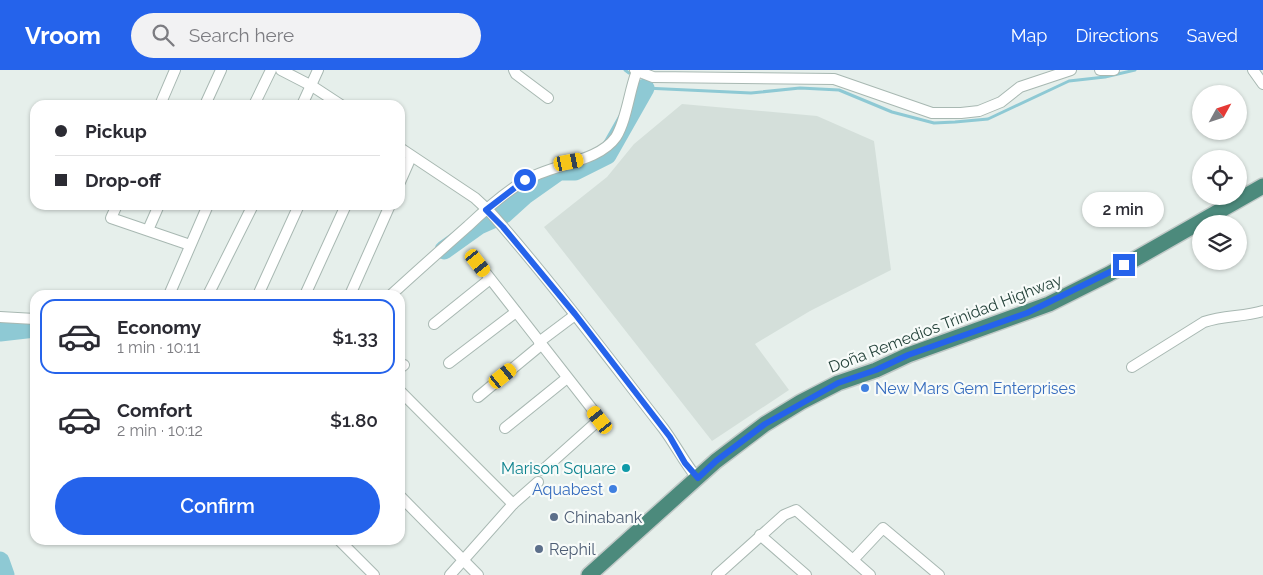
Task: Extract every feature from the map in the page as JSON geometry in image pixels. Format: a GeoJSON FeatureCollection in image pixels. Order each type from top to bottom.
{"type":"FeatureCollection","features":[{"type":"Feature","properties":{"kind":"highway","name":"Doña Remedios Trinidad Highway"},"geometry":{"type":"LineString","coordinates":[[589,575],[716,461],[765,424],[838,383],[876,370],[908,355],[1049,304],[1109,274],[1263,186]]}},
{"type":"Feature","properties":{"kind":"street"},"geometry":{"type":"LineString","coordinates":[[162,100],[175,70]]}},
{"type":"Feature","properties":{"kind":"street"},"geometry":{"type":"LineString","coordinates":[[207,100],[221,70]]}},
{"type":"Feature","properties":{"kind":"street"},"geometry":{"type":"LineString","coordinates":[[256,100],[271,70]]}},
{"type":"Feature","properties":{"kind":"street"},"geometry":{"type":"LineString","coordinates":[[281,70],[312,86],[333,100]]}},
{"type":"Feature","properties":{"kind":"street"},"geometry":{"type":"LineString","coordinates":[[305,100],[318,70]]}},
{"type":"Feature","properties":{"kind":"street"},"geometry":{"type":"LineString","coordinates":[[514,70],[516,74],[548,98]]}},
{"type":"Feature","properties":{"kind":"street"},"geometry":{"type":"LineString","coordinates":[[397,290],[525,180],[569,162],[587,158],[604,149],[615,137],[621,125],[636,71],[653,77],[810,74],[834,79],[932,113],[961,113],[979,111],[1002,102],[1020,87],[1071,70]]}},
{"type":"Feature","properties":{"kind":"street"},"geometry":{"type":"LineString","coordinates":[[1100,70],[1114,70]]}},
{"type":"Feature","properties":{"kind":"street"},"geometry":{"type":"LineString","coordinates":[[1253,70],[1263,84]]}},
{"type":"Feature","properties":{"kind":"street"},"geometry":{"type":"LineString","coordinates":[[405,152],[475,198],[503,227],[575,314],[670,437],[685,463],[698,478]]}},
{"type":"Feature","properties":{"kind":"street"},"geometry":{"type":"LineString","coordinates":[[405,171],[411,157]]}},
{"type":"Feature","properties":{"kind":"street"},"geometry":{"type":"LineString","coordinates":[[114,210],[111,218],[190,245]]}},
{"type":"Feature","properties":{"kind":"street"},"geometry":{"type":"LineString","coordinates":[[148,230],[157,210]]}},
{"type":"Feature","properties":{"kind":"street"},"geometry":{"type":"LineString","coordinates":[[171,290],[206,210]]}},
{"type":"Feature","properties":{"kind":"street"},"geometry":{"type":"LineString","coordinates":[[210,290],[250,210]]}},
{"type":"Feature","properties":{"kind":"street"},"geometry":{"type":"LineString","coordinates":[[260,290],[298,210]]}},
{"type":"Feature","properties":{"kind":"street"},"geometry":{"type":"LineString","coordinates":[[307,290],[344,210]]}},
{"type":"Feature","properties":{"kind":"street"},"geometry":{"type":"LineString","coordinates":[[352,290],[388,210]]}},
{"type":"Feature","properties":{"kind":"street"},"geometry":{"type":"LineString","coordinates":[[478,263],[600,420],[543,470]]}},
{"type":"Feature","properties":{"kind":"street"},"geometry":{"type":"LineString","coordinates":[[434,324],[490,279]]}},
{"type":"Feature","properties":{"kind":"street"},"geometry":{"type":"LineString","coordinates":[[1132,367],[1204,322],[1217,317],[1263,311]]}},
{"type":"Feature","properties":{"kind":"street"},"geometry":{"type":"LineString","coordinates":[[449,363],[516,312]]}},
{"type":"Feature","properties":{"kind":"street"},"geometry":{"type":"LineString","coordinates":[[478,397],[575,314]]}},
{"type":"Feature","properties":{"kind":"street"},"geometry":{"type":"LineString","coordinates":[[0,317],[30,319]]}},
{"type":"Feature","properties":{"kind":"street"},"geometry":{"type":"LineString","coordinates":[[505,428],[568,378]]}},
{"type":"Feature","properties":{"kind":"street"},"geometry":{"type":"LineString","coordinates":[[405,396],[513,504]]}},
{"type":"Feature","properties":{"kind":"street"},"geometry":{"type":"LineString","coordinates":[[450,575],[513,504],[538,482]]}},
{"type":"Feature","properties":{"kind":"street"},"geometry":{"type":"LineString","coordinates":[[405,501],[478,575]]}},
{"type":"Feature","properties":{"kind":"street"},"geometry":{"type":"LineString","coordinates":[[717,575],[784,515],[796,510],[870,575]]}},
{"type":"Feature","properties":{"kind":"street"},"geometry":{"type":"LineString","coordinates":[[853,560],[883,528],[939,575]]}},
{"type":"Feature","properties":{"kind":"street"},"geometry":{"type":"LineString","coordinates":[[760,535],[806,575]]}},
{"type":"Feature","properties":{"kind":"street"},"geometry":{"type":"LineString","coordinates":[[344,545],[374,575]]}},
{"type":"Feature","properties":{"kind":"shaded area"},"geometry":{"type":"Polygon","coordinates":[[[682,104],[817,116],[874,141],[891,270],[810,311],[755,344],[789,390],[712,441],[544,227],[607,177],[634,144],[682,104]]]}},
{"type":"Feature","properties":{"kind":"waterway"},"geometry":{"type":"LineString","coordinates":[[625,70],[629,73]]}},
{"type":"Feature","properties":{"kind":"waterway"},"geometry":{"type":"LineString","coordinates":[[639,82],[645,88],[751,93],[800,88],[839,90],[892,112],[934,123],[988,119],[1069,81],[1105,77],[1135,70]]}},
{"type":"Feature","properties":{"kind":"waterway"},"geometry":{"type":"LineString","coordinates":[[444,250],[479,225],[504,214],[525,195],[559,171],[575,171],[607,155],[645,88]]}},
{"type":"Feature","properties":{"kind":"waterway"},"geometry":{"type":"LineString","coordinates":[[0,332],[30,329]]}},
{"type":"Feature","properties":{"kind":"waterway"},"geometry":{"type":"LineString","coordinates":[[0,561],[5,575]]}},
{"type":"Feature","properties":{"kind":"place","name":"New Mars Gem Enterprises"},"geometry":{"type":"Point","coordinates":[865,388]}},
{"type":"Feature","properties":{"kind":"place","name":"Marison Square"},"geometry":{"type":"Point","coordinates":[626,468]}},
{"type":"Feature","properties":{"kind":"place","name":"Aquabest"},"geometry":{"type":"Point","coordinates":[613,489]}},
{"type":"Feature","properties":{"kind":"place","name":"Chinabank"},"geometry":{"type":"Point","coordinates":[554,517]}},
{"type":"Feature","properties":{"kind":"place","name":"Rephil"},"geometry":{"type":"Point","coordinates":[539,549]}},
{"type":"Feature","properties":{"kind":"route"},"geometry":{"type":"LineString","coordinates":[[525,180],[486,210],[503,227],[575,314],[670,437],[685,463],[698,478],[716,461],[765,424],[801,402],[838,383],[876,370],[908,355],[1027,313],[1124,265]]}}]}
